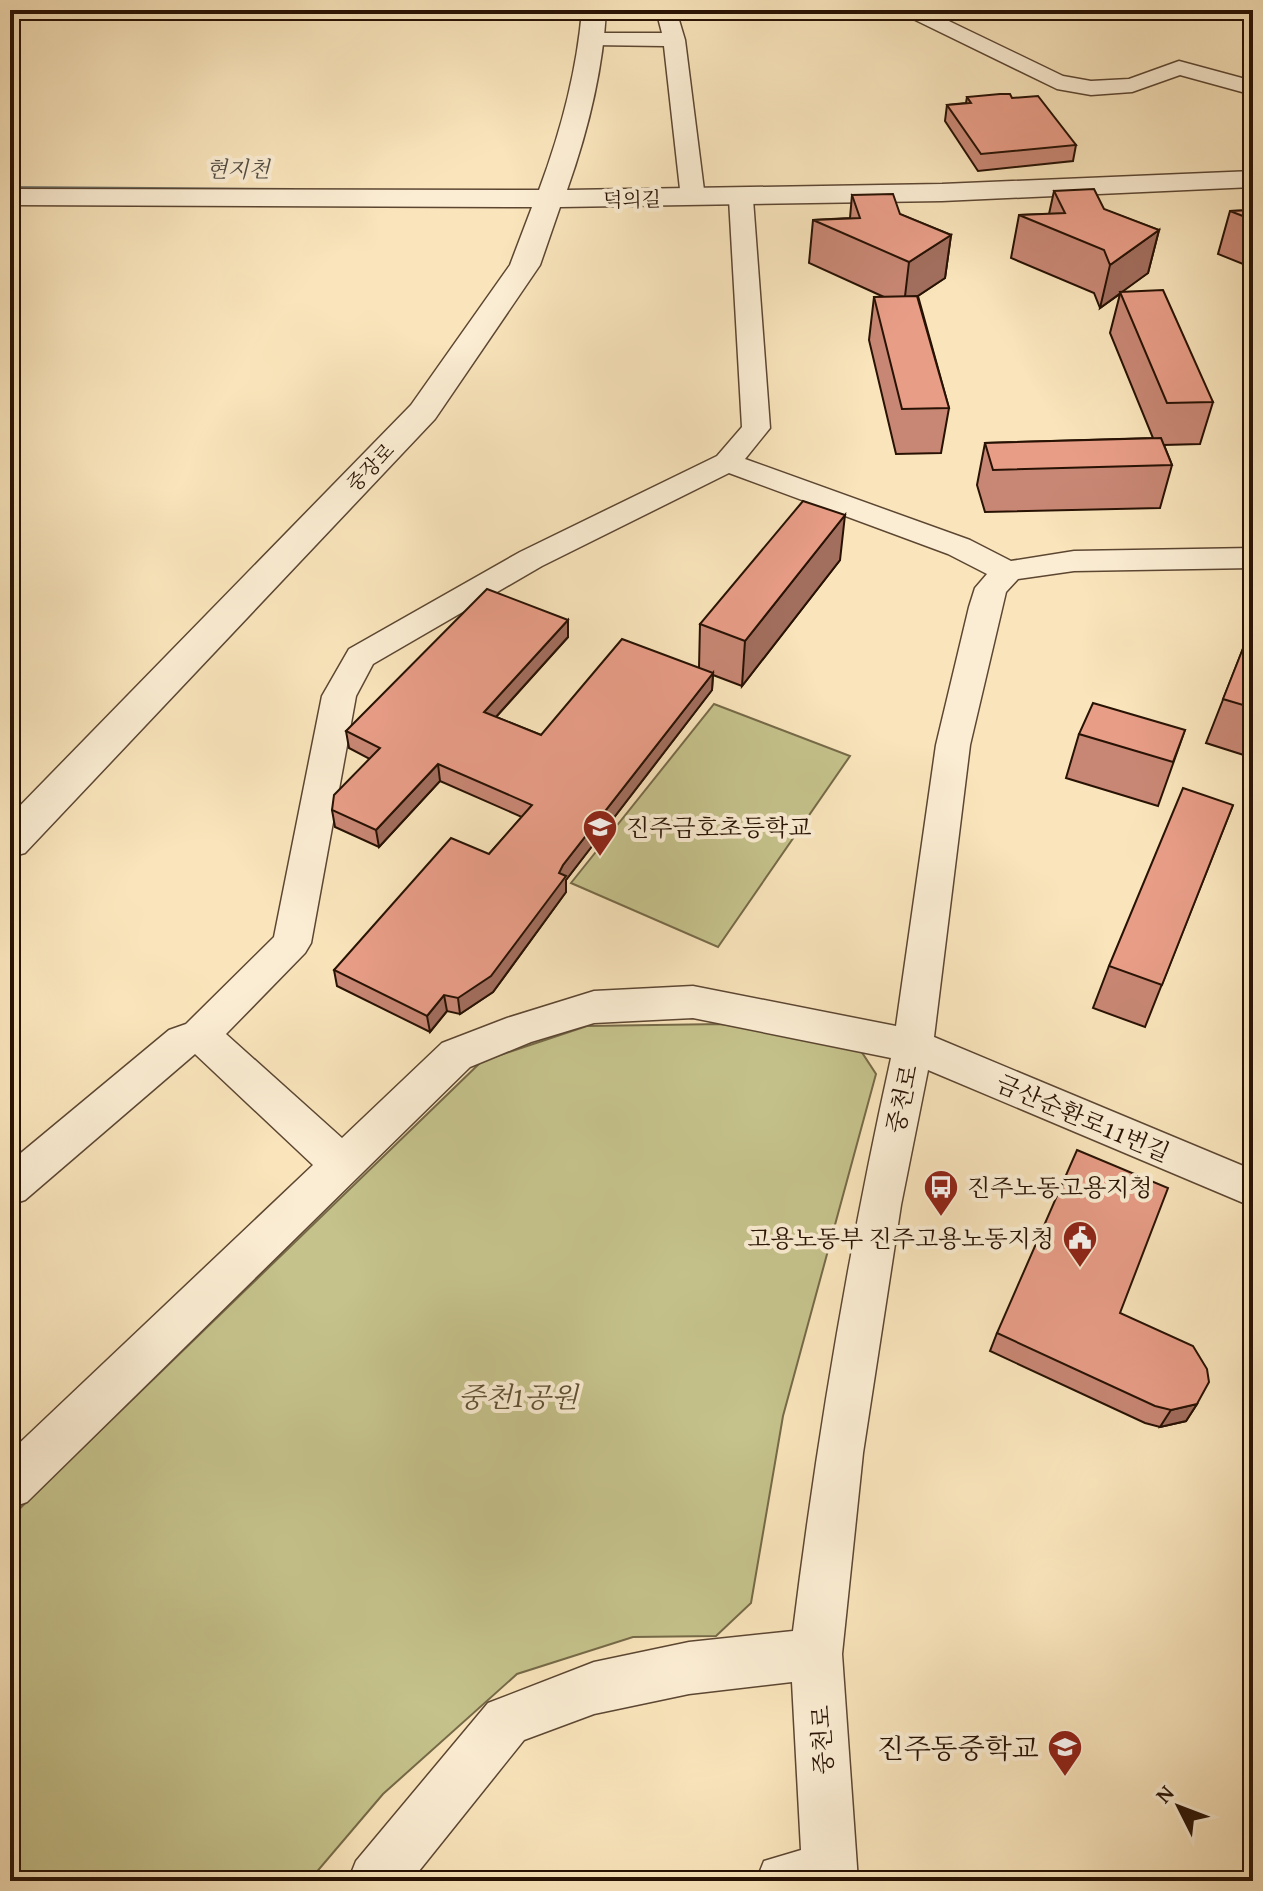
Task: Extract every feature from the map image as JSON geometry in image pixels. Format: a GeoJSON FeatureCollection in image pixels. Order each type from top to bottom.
{"type":"FeatureCollection","features":[{"type":"Feature","properties":{"kind":"street"},"geometry":{"type":"LineString","coordinates":[[666,10],[674,40],[693,198]]}},
{"type":"Feature","properties":{"kind":"street"},"geometry":{"type":"LineString","coordinates":[[910,10],[1057,82],[1091,88],[1132,85],[1179,68],[1253,88]]}},
{"type":"Feature","properties":{"kind":"street"},"geometry":{"type":"LineString","coordinates":[[593,24],[674,40]]}},
{"type":"Feature","properties":{"kind":"street","name":"중장로"},"geometry":{"type":"LineString","coordinates":[[10,842],[423,412],[525,265],[546,200],[566,154],[593,24]]}},
{"type":"Feature","properties":{"kind":"street","name":"덕의길"},"geometry":{"type":"LineString","coordinates":[[10,197],[741,199],[971,193],[1253,179]]}},
{"type":"Feature","properties":{"kind":"street"},"geometry":{"type":"LineString","coordinates":[[10,1187],[183,1041],[200,1035],[292,943],[339,696],[361,657],[531,559],[727,462],[756,428],[741,199]]}},
{"type":"Feature","properties":{"kind":"street"},"geometry":{"type":"LineString","coordinates":[[727,462],[959,547],[1007,572],[1074,561],[1253,558]]}},
{"type":"Feature","properties":{"kind":"street","name":"중천로"},"geometry":{"type":"LineString","coordinates":[[814,1878],[816,1654],[841,1438],[880,1205],[913,1046],[953,745],[985,607],[991,588],[1007,572]]}},
{"type":"Feature","properties":{"kind":"street","name":"금산순환로11번길"},"geometry":{"type":"LineString","coordinates":[[10,1485],[456,1055],[521,1029],[594,1007],[693,1002],[913,1046],[1253,1189]]}},
{"type":"Feature","properties":{"kind":"street"},"geometry":{"type":"LineString","coordinates":[[200,1035],[342,1165]]}},
{"type":"Feature","properties":{"kind":"street"},"geometry":{"type":"LineString","coordinates":[[376,1881],[506,1721],[594,1688],[689,1668],[816,1654]]}},
{"type":"Feature","properties":{"kind":"green space"},"geometry":{"type":"Polygon","coordinates":[[[714,704],[850,756],[718,947],[571,883],[714,704]]]}},
{"type":"Feature","properties":{"kind":"green space","name":"중천1공원"},"geometry":{"type":"Polygon","coordinates":[[[722,1024],[859,1048],[876,1074],[783,1416],[751,1603],[716,1636],[633,1637],[517,1674],[383,1794],[309,1881],[10,1881],[10,1518],[482,1061],[587,1026],[722,1024]]]}},
{"type":"Feature","properties":{"kind":"building"},"geometry":{"type":"Polygon","coordinates":[[[1010,94],[1012,98],[1038,96],[1076,145],[981,154],[947,105],[971,103],[967,97],[1010,94]]]}},
{"type":"Feature","properties":{"kind":"building"},"geometry":{"type":"Polygon","coordinates":[[[1094,189],[1104,209],[1159,230],[1110,265],[1104,250],[1019,215],[1065,213],[1054,191],[1094,189]]]}},
{"type":"Feature","properties":{"kind":"building"},"geometry":{"type":"Polygon","coordinates":[[[893,194],[900,214],[951,235],[909,262],[813,220],[860,218],[852,195],[893,194]]]}},
{"type":"Feature","properties":{"kind":"building"},"geometry":{"type":"Polygon","coordinates":[[[1253,210],[1253,220],[1230,211],[1253,210]]]}},
{"type":"Feature","properties":{"kind":"building"},"geometry":{"type":"Polygon","coordinates":[[[1163,290],[1213,402],[1167,403],[1120,292],[1163,290]]]}},
{"type":"Feature","properties":{"kind":"building"},"geometry":{"type":"Polygon","coordinates":[[[917,296],[949,408],[902,409],[874,297],[917,296]]]}},
{"type":"Feature","properties":{"kind":"building"},"geometry":{"type":"Polygon","coordinates":[[[1161,438],[1172,465],[993,470],[985,443],[1161,438]]]}},
{"type":"Feature","properties":{"kind":"building"},"geometry":{"type":"Polygon","coordinates":[[[803,501],[845,515],[745,641],[700,624],[803,501]]]}},
{"type":"Feature","properties":{"kind":"building"},"geometry":{"type":"Polygon","coordinates":[[[487,589],[568,620],[484,712],[541,735],[622,639],[713,673],[563,865],[559,873],[566,876],[491,976],[458,998],[444,995],[427,1016],[334,970],[451,838],[489,854],[532,805],[438,764],[376,830],[332,810],[334,795],[380,748],[346,731],[487,589]]]}},
{"type":"Feature","properties":{"kind":"building"},"geometry":{"type":"Polygon","coordinates":[[[1253,623],[1253,708],[1223,699],[1253,623]]]}},
{"type":"Feature","properties":{"kind":"building"},"geometry":{"type":"Polygon","coordinates":[[[1093,703],[1185,730],[1173,762],[1079,734],[1093,703]]]}},
{"type":"Feature","properties":{"kind":"building"},"geometry":{"type":"Polygon","coordinates":[[[1183,788],[1233,805],[1162,985],[1109,966],[1183,788]]]}},
{"type":"Feature","properties":{"kind":"building","name":"고용노동부 진주고용노동지청"},"geometry":{"type":"Polygon","coordinates":[[[1077,1150],[1168,1188],[1120,1313],[1193,1346],[1207,1369],[1209,1382],[1197,1404],[1171,1410],[1155,1406],[997,1333],[1077,1150]]]}},
{"type":"Feature","properties":{"kind":"waterway","name":"현지천"},"geometry":{"type":"LineString","coordinates":[[10,188],[293,190]]}},
{"type":"Feature","properties":{"kind":"place","name":"진주금호초등학교"},"geometry":{"type":"Point","coordinates":[600,858]}},
{"type":"Feature","properties":{"kind":"place","name":"진주노동고용지청"},"geometry":{"type":"Point","coordinates":[941,1218]}},
{"type":"Feature","properties":{"kind":"place","name":"고용노동부 진주고용노동지청"},"geometry":{"type":"Point","coordinates":[1080,1269]}},
{"type":"Feature","properties":{"kind":"place","name":"진주동중학교"},"geometry":{"type":"Point","coordinates":[1065,1778]}}]}
